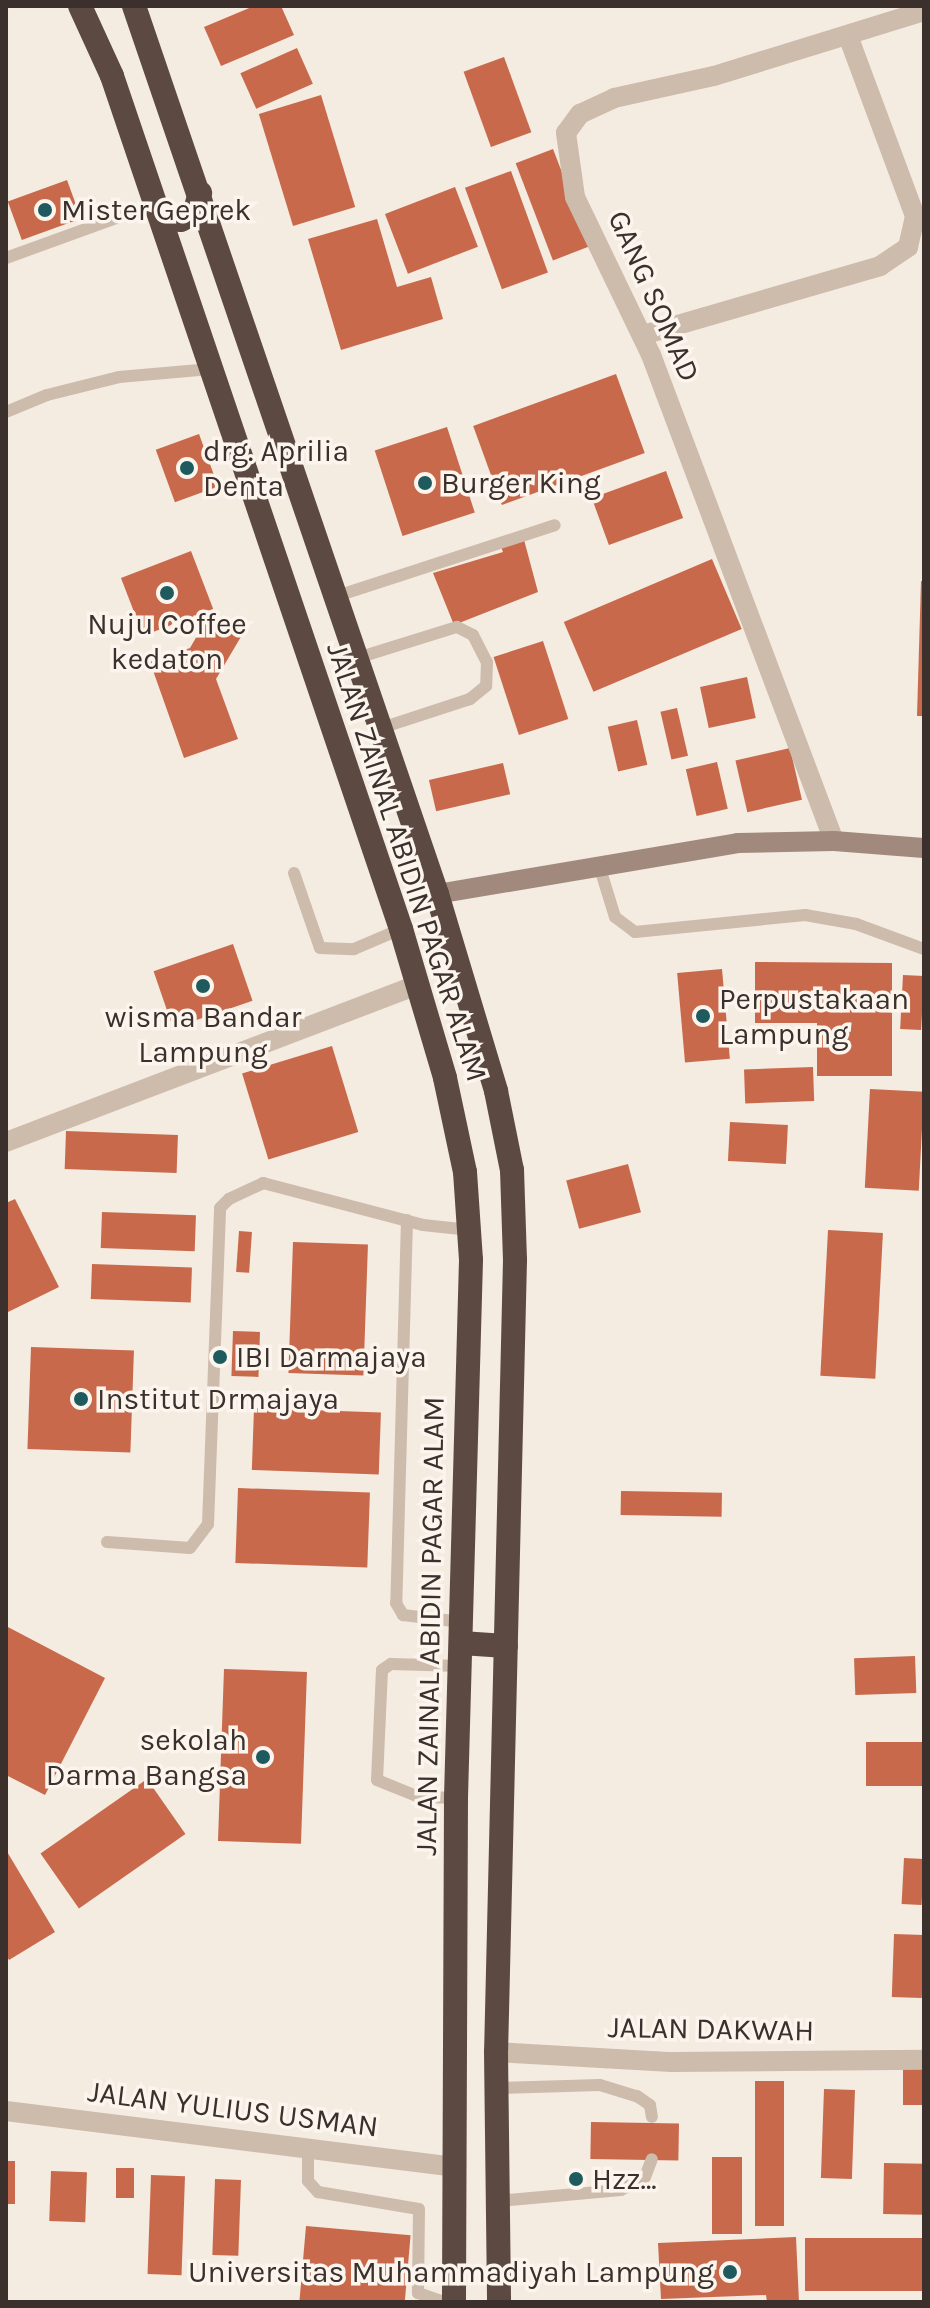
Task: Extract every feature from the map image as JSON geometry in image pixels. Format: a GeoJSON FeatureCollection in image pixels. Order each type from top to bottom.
{"type":"FeatureCollection","features":[{"type":"Feature","properties":{"kind":"highway","name":"JALAN ZAINAL ABIDIN PAGAR ALAM"},"geometry":{"type":"LineString","coordinates":[[80,6],[112,76],[401,929],[457,1132],[470,1230],[456,1798],[454,2302]]}},
{"type":"Feature","properties":{"kind":"highway","name":"JALAN ZAINAL ABIDIN PAGAR ALAM"},"geometry":{"type":"LineString","coordinates":[[134,6],[200,193],[354,659],[437,894],[496,1091],[512,1170],[516,1249],[496,2052],[499,2302]]}},
{"type":"Feature","properties":{"kind":"highway"},"geometry":{"type":"LineString","coordinates":[[156,206],[167,218],[181,220],[194,213],[200,193]]}},
{"type":"Feature","properties":{"kind":"highway"},"geometry":{"type":"LineString","coordinates":[[246,472],[248,454],[260,444],[275,445],[287,458]]}},
{"type":"Feature","properties":{"kind":"highway"},"geometry":{"type":"LineString","coordinates":[[300,631],[342,623]]}},
{"type":"Feature","properties":{"kind":"highway"},"geometry":{"type":"LineString","coordinates":[[329,716],[368,700]]}},
{"type":"Feature","properties":{"kind":"highway"},"geometry":{"type":"LineString","coordinates":[[461,1644],[506,1646]]}},
{"type":"Feature","properties":{"kind":"main road"},"geometry":{"type":"LineString","coordinates":[[437,894],[738,843],[834,841],[924,848]]}},
{"type":"Feature","properties":{"kind":"street","name":"GANG SOMAD"},"geometry":{"type":"LineString","coordinates":[[834,841],[643,335],[575,197],[565,149],[573,122],[614,98],[714,76],[924,11]]}},
{"type":"Feature","properties":{"kind":"street"},"geometry":{"type":"LineString","coordinates":[[643,335],[895,260],[908,247],[920,215],[848,36]]}},
{"type":"Feature","properties":{"kind":"street"},"geometry":{"type":"LineString","coordinates":[[6,1142],[418,985]]}},
{"type":"Feature","properties":{"kind":"street","name":"JALAN DAKWAH"},"geometry":{"type":"LineString","coordinates":[[496,2052],[672,2062],[924,2060]]}},
{"type":"Feature","properties":{"kind":"street","name":"JALAN YULIUS USMAN"},"geometry":{"type":"LineString","coordinates":[[6,2111],[453,2167]]}},
{"type":"Feature","properties":{"kind":"lane"},"geometry":{"type":"LineString","coordinates":[[6,258],[156,206]]}},
{"type":"Feature","properties":{"kind":"lane"},"geometry":{"type":"LineString","coordinates":[[6,412],[47,395],[119,377],[211,369]]}},
{"type":"Feature","properties":{"kind":"lane"},"geometry":{"type":"LineString","coordinates":[[334,597],[555,525]]}},
{"type":"Feature","properties":{"kind":"lane"},"geometry":{"type":"LineString","coordinates":[[354,659],[457,627],[473,635],[487,662],[486,686],[470,699],[378,729]]}},
{"type":"Feature","properties":{"kind":"lane"},"geometry":{"type":"LineString","coordinates":[[599,865],[615,917],[635,932],[805,915],[856,924],[924,949]]}},
{"type":"Feature","properties":{"kind":"lane"},"geometry":{"type":"LineString","coordinates":[[294,873],[320,948],[354,949],[401,929]]}},
{"type":"Feature","properties":{"kind":"lane"},"geometry":{"type":"LineString","coordinates":[[107,1542],[190,1548],[208,1524],[220,1208],[244,1188],[263,1183],[407,1220],[470,1230]]}},
{"type":"Feature","properties":{"kind":"lane"},"geometry":{"type":"LineString","coordinates":[[407,1220],[396,1603],[403,1615],[461,1644]]}},
{"type":"Feature","properties":{"kind":"lane"},"geometry":{"type":"LineString","coordinates":[[456,1798],[419,1797],[377,1780],[382,1670],[391,1664],[461,1644]]}},
{"type":"Feature","properties":{"kind":"lane"},"geometry":{"type":"LineString","coordinates":[[496,2088],[600,2085],[637,2096],[650,2105],[652,2117]]}},
{"type":"Feature","properties":{"kind":"lane"},"geometry":{"type":"LineString","coordinates":[[308,2149],[308,2181],[318,2192],[419,2209],[418,2293],[444,2302]]}},
{"type":"Feature","properties":{"kind":"lane"},"geometry":{"type":"LineString","coordinates":[[498,2201],[621,2190],[645,2177],[652,2159]]}},
{"type":"Feature","properties":{"kind":"building"},"geometry":{"type":"Polygon","coordinates":[[[254,6],[281,6],[294,35],[221,66],[204,27],[254,6]]]}},
{"type":"Feature","properties":{"kind":"building"},"geometry":{"type":"Polygon","coordinates":[[[297,48],[313,84],[256,109],[240,73],[297,48]]]}},
{"type":"Feature","properties":{"kind":"building"},"geometry":{"type":"Polygon","coordinates":[[[504,57],[531,132],[491,147],[464,72],[504,57]]]}},
{"type":"Feature","properties":{"kind":"building"},"geometry":{"type":"Polygon","coordinates":[[[321,95],[355,207],[293,226],[259,114],[321,95]]]}},
{"type":"Feature","properties":{"kind":"building"},"geometry":{"type":"Polygon","coordinates":[[[553,149],[590,246],[553,260],[516,163],[553,149]]]}},
{"type":"Feature","properties":{"kind":"building"},"geometry":{"type":"Polygon","coordinates":[[[511,171],[548,272],[502,289],[465,188],[511,171]]]}},
{"type":"Feature","properties":{"kind":"building","name":"Mister Geprek"},"geometry":{"type":"Polygon","coordinates":[[[67,180],[81,219],[22,240],[8,202],[67,180]]]}},
{"type":"Feature","properties":{"kind":"building"},"geometry":{"type":"Polygon","coordinates":[[[455,187],[478,247],[408,274],[385,214],[455,187]]]}},
{"type":"Feature","properties":{"kind":"building"},"geometry":{"type":"Polygon","coordinates":[[[377,219],[397,287],[431,277],[443,319],[341,350],[308,239],[377,219]]]}},
{"type":"Feature","properties":{"kind":"building"},"geometry":{"type":"Polygon","coordinates":[[[616,374],[645,453],[502,505],[473,426],[616,374]]]}},
{"type":"Feature","properties":{"kind":"building"},"geometry":{"type":"Polygon","coordinates":[[[447,427],[475,513],[403,536],[375,450],[447,427]]]}},
{"type":"Feature","properties":{"kind":"building","name":"drg. Aprilia Denta"},"geometry":{"type":"Polygon","coordinates":[[[199,434],[218,487],[175,502],[156,450],[199,434]]]}},
{"type":"Feature","properties":{"kind":"building"},"geometry":{"type":"Polygon","coordinates":[[[666,471],[683,518],[609,545],[592,498],[666,471]]]}},
{"type":"Feature","properties":{"kind":"building"},"geometry":{"type":"Polygon","coordinates":[[[523,536],[538,592],[454,625],[433,573],[503,552],[499,542],[523,536]]]}},
{"type":"Feature","properties":{"kind":"building","name":"Nuju Coffee kedaton"},"geometry":{"type":"Polygon","coordinates":[[[191,551],[213,609],[143,636],[121,578],[191,551]]]}},
{"type":"Feature","properties":{"kind":"building"},"geometry":{"type":"Polygon","coordinates":[[[712,559],[742,629],[593,692],[564,622],[712,559]]]}},
{"type":"Feature","properties":{"kind":"building"},"geometry":{"type":"Polygon","coordinates":[[[921,581],[924,581],[924,716],[917,716],[921,581]]]}},
{"type":"Feature","properties":{"kind":"building"},"geometry":{"type":"Polygon","coordinates":[[[209,615],[242,635],[216,679],[238,739],[184,758],[150,662],[190,648],[209,615]]]}},
{"type":"Feature","properties":{"kind":"building"},"geometry":{"type":"Polygon","coordinates":[[[543,641],[568,719],[519,735],[494,657],[543,641]]]}},
{"type":"Feature","properties":{"kind":"building"},"geometry":{"type":"Polygon","coordinates":[[[747,677],[756,718],[709,728],[700,687],[747,677]]]}},
{"type":"Feature","properties":{"kind":"building"},"geometry":{"type":"Polygon","coordinates":[[[677,708],[688,756],[671,760],[660,712],[677,708]]]}},
{"type":"Feature","properties":{"kind":"building"},"geometry":{"type":"Polygon","coordinates":[[[637,720],[647,765],[618,772],[608,727],[637,720]]]}},
{"type":"Feature","properties":{"kind":"building"},"geometry":{"type":"Polygon","coordinates":[[[790,748],[802,800],[747,812],[735,761],[790,748]]]}},
{"type":"Feature","properties":{"kind":"building"},"geometry":{"type":"Polygon","coordinates":[[[717,762],[728,809],[697,816],[686,769],[717,762]]]}},
{"type":"Feature","properties":{"kind":"building"},"geometry":{"type":"Polygon","coordinates":[[[503,763],[510,794],[436,811],[429,780],[503,763]]]}},
{"type":"Feature","properties":{"kind":"building","name":"wisma Bandar Lampung"},"geometry":{"type":"Polygon","coordinates":[[[233,944],[253,1001],[173,1028],[154,971],[233,944]]]}},
{"type":"Feature","properties":{"kind":"building"},"geometry":{"type":"Polygon","coordinates":[[[755,962],[892,963],[892,1076],[817,1076],[817,1023],[755,1023],[755,962]]]}},
{"type":"Feature","properties":{"kind":"building","name":"Perpustakaan Lampung"},"geometry":{"type":"Polygon","coordinates":[[[722,969],[730,1059],[685,1063],[677,973],[722,969]]]}},
{"type":"Feature","properties":{"kind":"building"},"geometry":{"type":"Polygon","coordinates":[[[903,975],[924,976],[921,1030],[900,1029],[903,975]]]}},
{"type":"Feature","properties":{"kind":"building"},"geometry":{"type":"Polygon","coordinates":[[[332,1046],[358,1132],[268,1160],[242,1073],[332,1046]]]}},
{"type":"Feature","properties":{"kind":"building"},"geometry":{"type":"Polygon","coordinates":[[[813,1067],[814,1101],[745,1103],[744,1069],[813,1067]]]}},
{"type":"Feature","properties":{"kind":"building"},"geometry":{"type":"Polygon","coordinates":[[[870,1089],[924,1092],[919,1191],[865,1188],[870,1089]]]}},
{"type":"Feature","properties":{"kind":"building"},"geometry":{"type":"Polygon","coordinates":[[[730,1122],[788,1125],[786,1164],[728,1161],[730,1122]]]}},
{"type":"Feature","properties":{"kind":"building"},"geometry":{"type":"Polygon","coordinates":[[[66,1131],[178,1135],[177,1173],[65,1169],[66,1131]]]}},
{"type":"Feature","properties":{"kind":"building"},"geometry":{"type":"Polygon","coordinates":[[[628,1164],[641,1212],[579,1229],[566,1181],[628,1164]]]}},
{"type":"Feature","properties":{"kind":"building"},"geometry":{"type":"Polygon","coordinates":[[[15,1199],[59,1287],[6,1313],[6,1203],[15,1199]]]}},
{"type":"Feature","properties":{"kind":"building"},"geometry":{"type":"Polygon","coordinates":[[[102,1212],[196,1215],[195,1251],[101,1248],[102,1212]]]}},
{"type":"Feature","properties":{"kind":"building"},"geometry":{"type":"Polygon","coordinates":[[[828,1230],[883,1233],[875,1379],[820,1376],[828,1230]]]}},
{"type":"Feature","properties":{"kind":"building"},"geometry":{"type":"Polygon","coordinates":[[[239,1231],[252,1232],[249,1273],[236,1272],[239,1231]]]}},
{"type":"Feature","properties":{"kind":"building"},"geometry":{"type":"Polygon","coordinates":[[[293,1242],[368,1245],[363,1376],[288,1373],[293,1242]]]}},
{"type":"Feature","properties":{"kind":"building"},"geometry":{"type":"Polygon","coordinates":[[[92,1264],[192,1267],[191,1302],[91,1299],[92,1264]]]}},
{"type":"Feature","properties":{"kind":"building"},"geometry":{"type":"Polygon","coordinates":[[[233,1331],[260,1332],[258,1377],[231,1376],[233,1331]]]}},
{"type":"Feature","properties":{"kind":"building","name":"Institut Drmajaya"},"geometry":{"type":"Polygon","coordinates":[[[31,1347],[134,1351],[130,1453],[27,1449],[31,1347]]]}},
{"type":"Feature","properties":{"kind":"building"},"geometry":{"type":"Polygon","coordinates":[[[254,1408],[381,1412],[379,1474],[252,1470],[254,1408]]]}},
{"type":"Feature","properties":{"kind":"building"},"geometry":{"type":"Polygon","coordinates":[[[238,1488],[370,1493],[367,1568],[235,1563],[238,1488]]]}},
{"type":"Feature","properties":{"kind":"building"},"geometry":{"type":"Polygon","coordinates":[[[621,1491],[722,1493],[722,1517],[621,1515],[621,1491]]]}},
{"type":"Feature","properties":{"kind":"building"},"geometry":{"type":"Polygon","coordinates":[[[6,1626],[105,1678],[45,1795],[6,1775],[6,1626]]]}},
{"type":"Feature","properties":{"kind":"building"},"geometry":{"type":"Polygon","coordinates":[[[915,1656],[916,1693],[855,1695],[854,1658],[915,1656]]]}},
{"type":"Feature","properties":{"kind":"building","name":"sekolah Darma Bangsa"},"geometry":{"type":"Polygon","coordinates":[[[224,1669],[307,1672],[301,1844],[218,1841],[224,1669]]]}},
{"type":"Feature","properties":{"kind":"building"},"geometry":{"type":"Polygon","coordinates":[[[866,1742],[924,1742],[924,1786],[866,1786],[866,1742]]]}},
{"type":"Feature","properties":{"kind":"building"},"geometry":{"type":"Polygon","coordinates":[[[147,1779],[185,1834],[79,1908],[41,1854],[147,1779]]]}},
{"type":"Feature","properties":{"kind":"building"},"geometry":{"type":"Polygon","coordinates":[[[6,1850],[55,1932],[9,1960],[6,1955],[6,1850]]]}},
{"type":"Feature","properties":{"kind":"building"},"geometry":{"type":"Polygon","coordinates":[[[904,1858],[924,1859],[922,1905],[902,1904],[904,1858]]]}},
{"type":"Feature","properties":{"kind":"building"},"geometry":{"type":"Polygon","coordinates":[[[894,1934],[924,1935],[922,1998],[892,1997],[894,1934]]]}},
{"type":"Feature","properties":{"kind":"building"},"geometry":{"type":"Polygon","coordinates":[[[903,2069],[924,2069],[924,2105],[903,2105],[903,2069]]]}},
{"type":"Feature","properties":{"kind":"building"},"geometry":{"type":"Polygon","coordinates":[[[755,2081],[784,2081],[784,2226],[755,2226],[755,2081]]]}},
{"type":"Feature","properties":{"kind":"building"},"geometry":{"type":"Polygon","coordinates":[[[824,2089],[855,2090],[852,2179],[821,2178],[824,2089]]]}},
{"type":"Feature","properties":{"kind":"building"},"geometry":{"type":"Polygon","coordinates":[[[591,2122],[679,2124],[678,2161],[590,2159],[591,2122]]]}},
{"type":"Feature","properties":{"kind":"building"},"geometry":{"type":"Polygon","coordinates":[[[712,2157],[742,2157],[742,2234],[712,2234],[712,2157]]]}},
{"type":"Feature","properties":{"kind":"building"},"geometry":{"type":"Polygon","coordinates":[[[6,2161],[15,2161],[15,2204],[6,2204],[6,2161]]]}},
{"type":"Feature","properties":{"kind":"building"},"geometry":{"type":"Polygon","coordinates":[[[884,2163],[924,2164],[923,2215],[883,2214],[884,2163]]]}},
{"type":"Feature","properties":{"kind":"building"},"geometry":{"type":"Polygon","coordinates":[[[116,2168],[134,2168],[134,2198],[116,2198],[116,2168]]]}},
{"type":"Feature","properties":{"kind":"building"},"geometry":{"type":"Polygon","coordinates":[[[51,2171],[87,2172],[85,2222],[49,2221],[51,2171]]]}},
{"type":"Feature","properties":{"kind":"building"},"geometry":{"type":"Polygon","coordinates":[[[151,2175],[185,2176],[182,2275],[148,2274],[151,2175]]]}},
{"type":"Feature","properties":{"kind":"building"},"geometry":{"type":"Polygon","coordinates":[[[215,2179],[241,2180],[238,2256],[212,2255],[215,2179]]]}},
{"type":"Feature","properties":{"kind":"building"},"geometry":{"type":"Polygon","coordinates":[[[306,2226],[411,2235],[405,2302],[299,2302],[306,2226]]]}},
{"type":"Feature","properties":{"kind":"building"},"geometry":{"type":"Polygon","coordinates":[[[796,2237],[799,2302],[767,2302],[766,2295],[661,2299],[658,2243],[796,2237]]]}},
{"type":"Feature","properties":{"kind":"building"},"geometry":{"type":"Polygon","coordinates":[[[805,2238],[924,2238],[924,2291],[805,2291],[805,2238]]]}},
{"type":"Feature","properties":{"kind":"place","name":"Mister Geprek"},"geometry":{"type":"Point","coordinates":[45,210]}},
{"type":"Feature","properties":{"kind":"place","name":"drg. Aprilia Denta"},"geometry":{"type":"Point","coordinates":[187,468]}},
{"type":"Feature","properties":{"kind":"place","name":"Burger King"},"geometry":{"type":"Point","coordinates":[425,483]}},
{"type":"Feature","properties":{"kind":"place","name":"Nuju Coffee kedaton"},"geometry":{"type":"Point","coordinates":[167,593]}},
{"type":"Feature","properties":{"kind":"place","name":"wisma Bandar Lampung"},"geometry":{"type":"Point","coordinates":[203,986]}},
{"type":"Feature","properties":{"kind":"place","name":"Perpustakaan Lampung"},"geometry":{"type":"Point","coordinates":[703,1016]}},
{"type":"Feature","properties":{"kind":"place","name":"IBI Darmajaya"},"geometry":{"type":"Point","coordinates":[220,1357]}},
{"type":"Feature","properties":{"kind":"place","name":"Institut Drmajaya"},"geometry":{"type":"Point","coordinates":[81,1399]}},
{"type":"Feature","properties":{"kind":"place","name":"sekolah Darma Bangsa"},"geometry":{"type":"Point","coordinates":[263,1757]}},
{"type":"Feature","properties":{"kind":"place","name":"Hzz..."},"geometry":{"type":"Point","coordinates":[576,2179]}},
{"type":"Feature","properties":{"kind":"place","name":"Universitas Muhammadiyah Lampung"},"geometry":{"type":"Point","coordinates":[730,2272]}}]}
